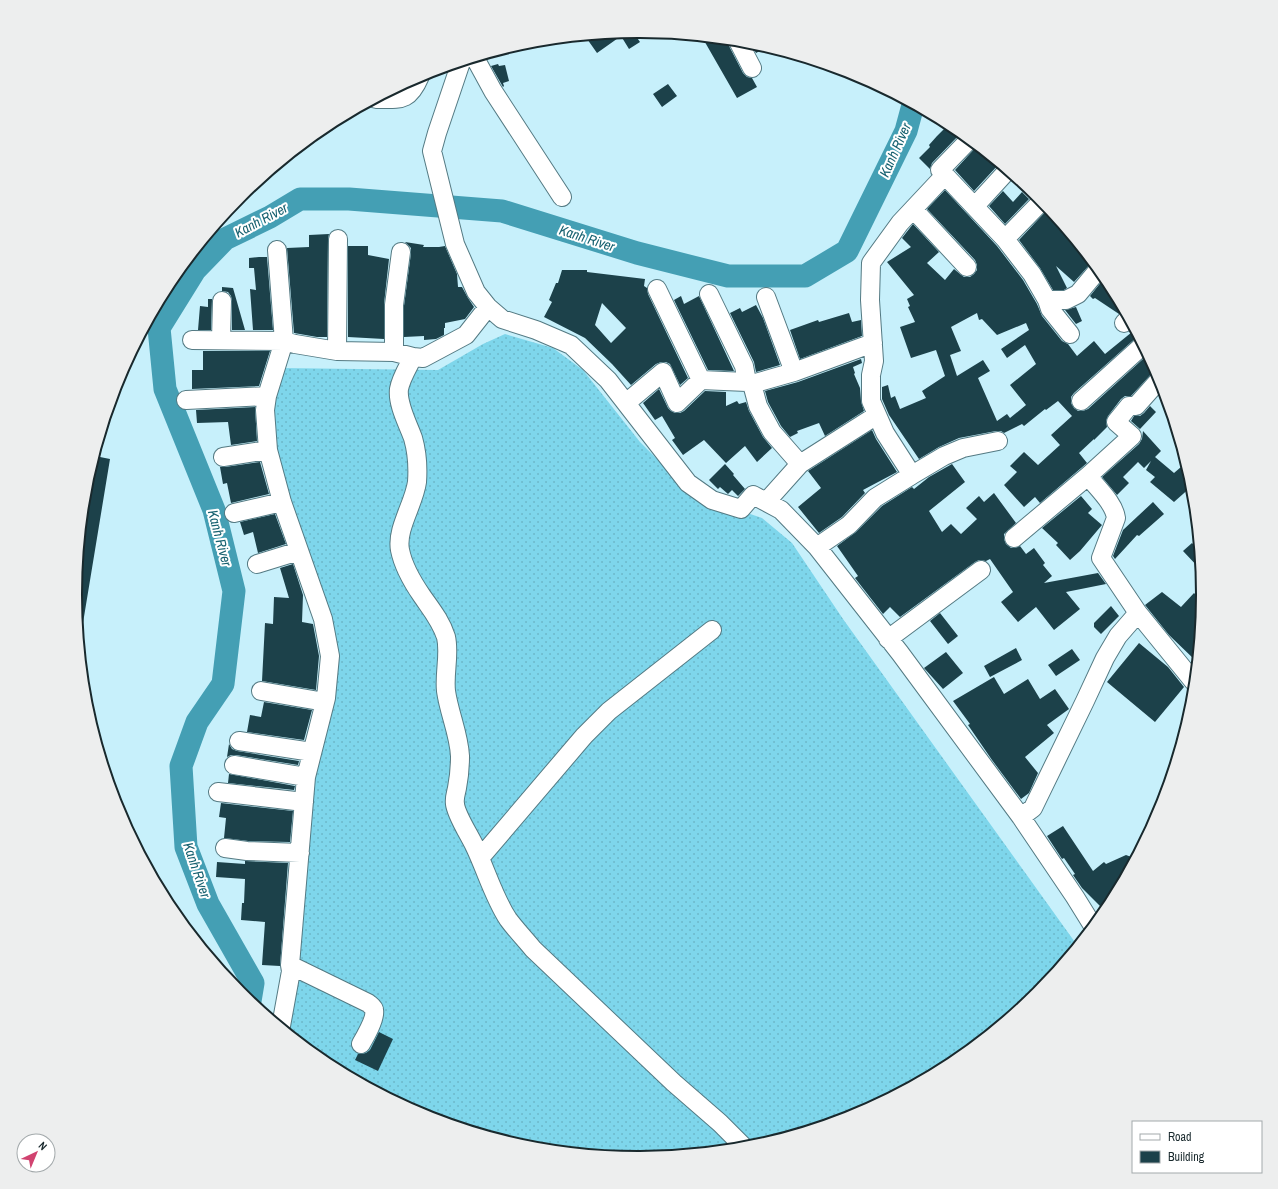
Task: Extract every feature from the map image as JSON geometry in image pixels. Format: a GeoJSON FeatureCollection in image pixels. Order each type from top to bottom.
{"type":"FeatureCollection","features":[{"type":"Feature","properties":{"kind":"street"},"geometry":{"type":"LineString","coordinates":[[742,48],[752,68]]}},
{"type":"Feature","properties":{"kind":"street"},"geometry":{"type":"LineString","coordinates":[[477,63],[493,91],[562,197]]}},
{"type":"Feature","properties":{"kind":"street"},"geometry":{"type":"LineString","coordinates":[[459,68],[432,151],[455,244],[476,292],[488,307],[502,319],[536,330],[571,345],[608,380],[688,483],[712,500],[741,509],[753,495],[781,510],[817,547],[900,653],[1021,817],[1075,896],[1090,921]]}},
{"type":"Feature","properties":{"kind":"street"},"geometry":{"type":"LineString","coordinates":[[386,99],[400,99],[410,93],[416,85]]}},
{"type":"Feature","properties":{"kind":"street"},"geometry":{"type":"LineString","coordinates":[[965,144],[940,170],[1005,239],[1032,274],[1050,308],[1070,334]]}},
{"type":"Feature","properties":{"kind":"street"},"geometry":{"type":"LineString","coordinates":[[975,206],[1004,174]]}},
{"type":"Feature","properties":{"kind":"street"},"geometry":{"type":"LineString","coordinates":[[912,475],[885,433],[871,401],[871,375],[874,361],[870,300],[871,263],[900,223],[945,175]]}},
{"type":"Feature","properties":{"kind":"street"},"geometry":{"type":"LineString","coordinates":[[1005,239],[1037,206]]}},
{"type":"Feature","properties":{"kind":"street"},"geometry":{"type":"LineString","coordinates":[[913,210],[967,267]]}},
{"type":"Feature","properties":{"kind":"street"},"geometry":{"type":"LineString","coordinates":[[337,351],[338,239]]}},
{"type":"Feature","properties":{"kind":"street"},"geometry":{"type":"LineString","coordinates":[[277,250],[284,341],[267,396],[265,410],[268,450],[282,502],[323,619],[330,656],[325,702],[306,777],[290,965],[291,971],[282,1021]]}},
{"type":"Feature","properties":{"kind":"street"},"geometry":{"type":"LineString","coordinates":[[394,352],[394,305],[401,252]]}},
{"type":"Feature","properties":{"kind":"street"},"geometry":{"type":"LineString","coordinates":[[1047,300],[1066,300],[1078,294],[1094,274]]}},
{"type":"Feature","properties":{"kind":"street"},"geometry":{"type":"LineString","coordinates":[[656,289],[701,380]]}},
{"type":"Feature","properties":{"kind":"street"},"geometry":{"type":"LineString","coordinates":[[709,294],[744,366],[758,406],[772,432],[800,464]]}},
{"type":"Feature","properties":{"kind":"street"},"geometry":{"type":"LineString","coordinates":[[766,297],[794,372]]}},
{"type":"Feature","properties":{"kind":"street"},"geometry":{"type":"LineString","coordinates":[[221,340],[222,301]]}},
{"type":"Feature","properties":{"kind":"street"},"geometry":{"type":"LineString","coordinates":[[192,340],[284,341],[337,351],[394,352],[423,358],[466,335],[488,307]]}},
{"type":"Feature","properties":{"kind":"street"},"geometry":{"type":"LineString","coordinates":[[626,403],[663,372],[677,403],[701,380],[749,383],[794,372],[873,343]]}},
{"type":"Feature","properties":{"kind":"street"},"geometry":{"type":"LineString","coordinates":[[1081,401],[1139,349]]}},
{"type":"Feature","properties":{"kind":"street"},"geometry":{"type":"LineString","coordinates":[[413,357],[402,381],[399,390],[399,398],[413,439],[417,466],[417,482],[414,496],[402,530],[400,549],[410,576],[421,595],[433,611],[446,638],[446,691],[456,730],[459,750],[459,772],[455,804],[456,810],[480,858],[497,898],[508,918],[533,949],[674,1083],[720,1123],[739,1142]]}},
{"type":"Feature","properties":{"kind":"street"},"geometry":{"type":"LineString","coordinates":[[1014,538],[1088,476],[1132,436],[1116,422],[1129,406],[1136,406],[1154,386]]}},
{"type":"Feature","properties":{"kind":"street"},"geometry":{"type":"LineString","coordinates":[[186,400],[267,396]]}},
{"type":"Feature","properties":{"kind":"street"},"geometry":{"type":"LineString","coordinates":[[766,502],[800,464],[877,414]]}},
{"type":"Feature","properties":{"kind":"street"},"geometry":{"type":"LineString","coordinates":[[817,547],[850,525],[875,498],[944,456],[963,448],[998,441]]}},
{"type":"Feature","properties":{"kind":"street"},"geometry":{"type":"LineString","coordinates":[[223,457],[268,450]]}},
{"type":"Feature","properties":{"kind":"street"},"geometry":{"type":"LineString","coordinates":[[1088,476],[1110,503],[1115,512],[1116,518],[1101,558],[1138,613],[1189,676]]}},
{"type":"Feature","properties":{"kind":"street"},"geometry":{"type":"LineString","coordinates":[[234,512],[282,502]]}},
{"type":"Feature","properties":{"kind":"street"},"geometry":{"type":"LineString","coordinates":[[257,564],[300,551]]}},
{"type":"Feature","properties":{"kind":"street"},"geometry":{"type":"LineString","coordinates":[[888,639],[981,570]]}},
{"type":"Feature","properties":{"kind":"street"},"geometry":{"type":"LineString","coordinates":[[1021,817],[1033,808],[1104,658],[1118,636],[1138,613]]}},
{"type":"Feature","properties":{"kind":"street"},"geometry":{"type":"LineString","coordinates":[[480,858],[584,736],[604,716],[712,630]]}},
{"type":"Feature","properties":{"kind":"street"},"geometry":{"type":"LineString","coordinates":[[261,691],[325,702]]}},
{"type":"Feature","properties":{"kind":"street"},"geometry":{"type":"LineString","coordinates":[[239,741],[312,752]]}},
{"type":"Feature","properties":{"kind":"street"},"geometry":{"type":"LineString","coordinates":[[234,765],[306,777]]}},
{"type":"Feature","properties":{"kind":"street"},"geometry":{"type":"LineString","coordinates":[[218,792],[304,802]]}},
{"type":"Feature","properties":{"kind":"street"},"geometry":{"type":"LineString","coordinates":[[225,848],[247,851],[300,853]]}},
{"type":"Feature","properties":{"kind":"street"},"geometry":{"type":"LineString","coordinates":[[290,965],[368,1003],[374,1008],[374,1017],[361,1044]]}},
{"type":"Feature","properties":{"kind":"shaded area"},"geometry":{"type":"Polygon","coordinates":[[[505,334],[553,348],[583,370],[640,442],[677,479],[715,502],[762,518],[792,543],[843,619],[1074,941],[1033,988],[1006,1013],[978,1036],[948,1057],[885,1094],[852,1109],[783,1132],[712,1146],[675,1150],[603,1150],[530,1140],[495,1132],[426,1109],[393,1094],[361,1076],[330,1057],[281,1020],[328,677],[318,628],[262,416],[279,368],[438,370],[483,344],[505,334]]]}},
{"type":"Feature","properties":{"kind":"building"},"geometry":{"type":"Polygon","coordinates":[[[623,38],[637,38],[640,42],[629,49],[623,38]]]}},
{"type":"Feature","properties":{"kind":"building"},"geometry":{"type":"Polygon","coordinates":[[[617,39],[597,53],[588,41],[617,39]]]}},
{"type":"Feature","properties":{"kind":"building"},"geometry":{"type":"Polygon","coordinates":[[[705,42],[729,46],[743,73],[747,77],[752,78],[757,87],[737,98],[705,42]]]}},
{"type":"Feature","properties":{"kind":"building"},"geometry":{"type":"Polygon","coordinates":[[[498,64],[499,66],[505,65],[509,81],[503,83],[503,87],[491,66],[498,64]]]}},
{"type":"Feature","properties":{"kind":"building"},"geometry":{"type":"Polygon","coordinates":[[[668,84],[677,96],[662,107],[653,94],[668,84]]]}},
{"type":"Feature","properties":{"kind":"building"},"geometry":{"type":"Polygon","coordinates":[[[944,129],[956,138],[932,163],[930,169],[919,158],[930,147],[929,145],[944,129]]]}},
{"type":"Feature","properties":{"kind":"building"},"geometry":{"type":"Polygon","coordinates":[[[973,150],[996,168],[974,191],[955,170],[973,150]]]}},
{"type":"Feature","properties":{"kind":"building"},"geometry":{"type":"Polygon","coordinates":[[[945,190],[997,246],[1023,280],[1042,316],[1062,341],[1068,344],[1077,356],[1094,341],[1105,354],[1130,333],[1134,340],[1074,393],[1071,397],[1071,403],[1074,408],[1078,411],[1088,409],[1143,359],[1150,375],[1131,396],[1125,396],[1121,399],[1108,416],[1106,421],[1107,427],[1079,453],[1087,463],[1040,503],[1035,497],[1024,507],[1004,485],[1017,472],[1010,466],[1024,452],[1038,465],[1060,445],[1051,435],[1072,416],[1058,401],[1046,410],[1045,409],[1024,426],[1022,424],[1004,433],[1001,431],[996,431],[959,438],[939,447],[919,459],[889,415],[882,399],[882,387],[888,385],[891,398],[895,396],[900,409],[926,398],[922,391],[945,376],[936,350],[911,358],[900,327],[915,322],[908,307],[910,306],[907,299],[914,295],[887,262],[911,247],[902,238],[913,224],[939,252],[927,263],[945,280],[954,269],[964,277],[970,277],[977,270],[975,260],[927,209],[945,190]],[[977,313],[951,327],[961,351],[950,355],[957,376],[983,360],[990,371],[978,378],[997,421],[1007,414],[1010,418],[1026,405],[1010,385],[1036,364],[1025,345],[1007,358],[1001,349],[1029,330],[1026,323],[997,335],[982,319],[979,320],[977,313]]]}},
{"type":"Feature","properties":{"kind":"building"},"geometry":{"type":"Polygon","coordinates":[[[1003,191],[1013,202],[1022,192],[1029,199],[1005,224],[989,206],[1003,191]]]}},
{"type":"Feature","properties":{"kind":"building"},"geometry":{"type":"Polygon","coordinates":[[[1044,213],[1088,266],[1074,282],[1056,266],[1067,288],[1064,290],[1053,290],[1040,268],[1019,240],[1044,213]]]}},
{"type":"Feature","properties":{"kind":"building"},"geometry":{"type":"Polygon","coordinates":[[[329,234],[327,337],[317,337],[294,333],[287,248],[309,247],[309,235],[329,234]]]}},
{"type":"Feature","properties":{"kind":"building"},"geometry":{"type":"Polygon","coordinates":[[[405,242],[424,245],[423,247],[445,246],[457,274],[458,287],[462,287],[474,307],[465,319],[445,323],[444,335],[436,339],[424,340],[424,336],[404,337],[404,306],[411,253],[411,248],[405,242]]]}},
{"type":"Feature","properties":{"kind":"building"},"geometry":{"type":"Polygon","coordinates":[[[348,246],[368,246],[368,255],[389,259],[384,304],[384,339],[348,337],[348,246]]]}},
{"type":"Feature","properties":{"kind":"building"},"geometry":{"type":"Polygon","coordinates":[[[267,257],[273,330],[253,330],[250,289],[256,290],[254,268],[249,268],[249,258],[267,257]]]}},
{"type":"Feature","properties":{"kind":"building"},"geometry":{"type":"Polygon","coordinates":[[[562,270],[587,270],[587,272],[645,279],[644,286],[647,288],[648,294],[688,378],[680,385],[670,364],[661,362],[656,364],[631,385],[585,338],[544,317],[552,302],[549,300],[556,283],[558,283],[562,270]],[[602,303],[595,325],[611,343],[626,328],[602,303]]]}},
{"type":"Feature","properties":{"kind":"building"},"geometry":{"type":"Polygon","coordinates":[[[1100,283],[1119,314],[1095,298],[1093,299],[1090,296],[1100,283]]]}},
{"type":"Feature","properties":{"kind":"building"},"geometry":{"type":"Polygon","coordinates":[[[222,287],[233,288],[245,330],[232,330],[231,296],[228,292],[222,291],[222,287]]]}},
{"type":"Feature","properties":{"kind":"building"},"geometry":{"type":"Polygon","coordinates":[[[681,296],[684,304],[699,296],[734,371],[708,370],[674,300],[681,296]]]}},
{"type":"Feature","properties":{"kind":"building"},"geometry":{"type":"Polygon","coordinates":[[[208,299],[212,299],[211,330],[198,330],[200,306],[208,307],[208,299]]]}},
{"type":"Feature","properties":{"kind":"building"},"geometry":{"type":"Polygon","coordinates":[[[756,305],[763,318],[780,365],[756,372],[754,362],[730,313],[740,308],[742,312],[756,305]]]}},
{"type":"Feature","properties":{"kind":"building"},"geometry":{"type":"Polygon","coordinates":[[[1076,307],[1082,321],[1076,324],[1065,310],[1076,307]]]}},
{"type":"Feature","properties":{"kind":"building"},"geometry":{"type":"Polygon","coordinates":[[[849,313],[852,322],[861,320],[862,336],[800,359],[790,330],[818,320],[819,322],[849,313]]]}},
{"type":"Feature","properties":{"kind":"building"},"geometry":{"type":"Polygon","coordinates":[[[203,351],[270,351],[259,386],[192,389],[192,370],[203,370],[203,351]]]}},
{"type":"Feature","properties":{"kind":"building"},"geometry":{"type":"Polygon","coordinates":[[[861,359],[862,363],[853,367],[854,374],[860,388],[861,401],[864,411],[825,436],[819,423],[797,431],[798,433],[790,437],[781,426],[768,402],[765,391],[798,382],[861,359]]]}},
{"type":"Feature","properties":{"kind":"building"},"geometry":{"type":"Polygon","coordinates":[[[659,389],[668,408],[675,413],[684,411],[705,391],[726,392],[726,406],[737,401],[739,404],[746,402],[749,411],[763,437],[772,448],[757,462],[745,446],[726,463],[704,440],[683,455],[672,440],[675,438],[662,416],[655,420],[643,403],[659,389]]]}},
{"type":"Feature","properties":{"kind":"building"},"geometry":{"type":"Polygon","coordinates":[[[1150,406],[1156,412],[1140,429],[1131,421],[1134,416],[1140,416],[1150,406]]]}},
{"type":"Feature","properties":{"kind":"building"},"geometry":{"type":"Polygon","coordinates":[[[255,407],[257,441],[231,445],[228,422],[197,423],[196,410],[255,407]]]}},
{"type":"Feature","properties":{"kind":"building"},"geometry":{"type":"Polygon","coordinates":[[[872,430],[897,472],[863,490],[865,493],[842,517],[819,533],[798,507],[821,488],[808,471],[872,430]]]}},
{"type":"Feature","properties":{"kind":"building"},"geometry":{"type":"Polygon","coordinates":[[[1143,431],[1161,451],[1155,457],[1174,473],[1181,467],[1186,491],[1174,502],[1150,482],[1155,477],[1146,470],[1151,461],[1144,468],[1138,462],[1123,477],[1129,483],[1117,495],[1102,477],[1139,444],[1142,439],[1143,431]]]}},
{"type":"Feature","properties":{"kind":"building"},"geometry":{"type":"Polygon","coordinates":[[[99,457],[110,459],[83,620],[82,594],[87,522],[99,457]]]}},
{"type":"Feature","properties":{"kind":"building"},"geometry":{"type":"Polygon","coordinates":[[[260,462],[269,494],[231,503],[227,483],[223,484],[220,467],[260,462]]]}},
{"type":"Feature","properties":{"kind":"building"},"geometry":{"type":"Polygon","coordinates":[[[725,464],[745,489],[738,496],[732,490],[728,494],[720,487],[718,489],[709,480],[725,464]]]}},
{"type":"Feature","properties":{"kind":"building"},"geometry":{"type":"Polygon","coordinates":[[[952,464],[965,482],[929,511],[942,532],[951,524],[961,534],[977,519],[966,508],[979,496],[984,502],[994,493],[1016,523],[1004,534],[1006,544],[1011,548],[1020,546],[1026,554],[1034,548],[1045,563],[1043,565],[1052,576],[1044,583],[1098,573],[1106,584],[1066,592],[1080,609],[1054,630],[1036,607],[1018,622],[1001,602],[1013,592],[990,559],[986,561],[979,560],[900,617],[890,607],[883,614],[855,578],[858,576],[837,546],[856,532],[882,506],[912,487],[914,489],[929,477],[952,464]]]}},
{"type":"Feature","properties":{"kind":"building"},"geometry":{"type":"Polygon","coordinates":[[[1081,496],[1092,509],[1088,513],[1102,525],[1080,551],[1070,560],[1056,545],[1058,543],[1042,528],[1081,496]]]}},
{"type":"Feature","properties":{"kind":"building"},"geometry":{"type":"Polygon","coordinates":[[[1153,502],[1164,514],[1139,536],[1137,535],[1115,559],[1113,556],[1123,530],[1153,502]]]}},
{"type":"Feature","properties":{"kind":"building"},"geometry":{"type":"Polygon","coordinates":[[[275,514],[286,544],[258,553],[253,532],[244,535],[240,522],[275,514]]]}},
{"type":"Feature","properties":{"kind":"building"},"geometry":{"type":"Polygon","coordinates":[[[1192,543],[1194,563],[1183,551],[1192,543]]]}},
{"type":"Feature","properties":{"kind":"building"},"geometry":{"type":"Polygon","coordinates":[[[293,564],[303,595],[302,622],[313,624],[319,656],[316,690],[262,681],[265,623],[273,624],[274,597],[289,598],[280,568],[293,564]]]}},
{"type":"Feature","properties":{"kind":"building"},"geometry":{"type":"Polygon","coordinates":[[[1162,592],[1181,607],[1194,593],[1196,595],[1192,657],[1169,635],[1145,605],[1162,592]]]}},
{"type":"Feature","properties":{"kind":"building"},"geometry":{"type":"Polygon","coordinates":[[[1111,606],[1119,616],[1101,634],[1094,627],[1094,623],[1111,606]]]}},
{"type":"Feature","properties":{"kind":"building"},"geometry":{"type":"Polygon","coordinates":[[[940,613],[958,636],[948,644],[930,621],[940,613]]]}},
{"type":"Feature","properties":{"kind":"building"},"geometry":{"type":"Polygon","coordinates":[[[1139,643],[1168,667],[1184,687],[1155,722],[1107,682],[1139,643]]]}},
{"type":"Feature","properties":{"kind":"building"},"geometry":{"type":"Polygon","coordinates":[[[1016,648],[1022,660],[990,677],[984,666],[1016,648]]]}},
{"type":"Feature","properties":{"kind":"building"},"geometry":{"type":"Polygon","coordinates":[[[1072,649],[1080,660],[1056,676],[1048,665],[1072,649]]]}},
{"type":"Feature","properties":{"kind":"building"},"geometry":{"type":"Polygon","coordinates":[[[946,652],[963,673],[943,689],[924,668],[946,652]]]}},
{"type":"Feature","properties":{"kind":"building"},"geometry":{"type":"Polygon","coordinates":[[[994,677],[1004,694],[1028,679],[1040,699],[1055,689],[1069,709],[1047,725],[1054,733],[1025,757],[1038,773],[1029,793],[1021,799],[992,760],[968,725],[970,724],[953,701],[994,677]]]}},
{"type":"Feature","properties":{"kind":"building"},"geometry":{"type":"Polygon","coordinates":[[[264,702],[312,710],[304,740],[247,732],[250,715],[261,717],[264,702]]]}},
{"type":"Feature","properties":{"kind":"building"},"geometry":{"type":"Polygon","coordinates":[[[229,744],[232,749],[237,751],[299,761],[298,765],[236,755],[227,757],[229,744]]]}},
{"type":"Feature","properties":{"kind":"building"},"geometry":{"type":"Polygon","coordinates":[[[229,774],[295,786],[294,790],[228,783],[229,774]]]}},
{"type":"Feature","properties":{"kind":"building"},"geometry":{"type":"Polygon","coordinates":[[[221,803],[293,811],[290,842],[248,841],[224,838],[226,818],[219,817],[221,803]]]}},
{"type":"Feature","properties":{"kind":"building"},"geometry":{"type":"Polygon","coordinates":[[[1063,826],[1093,871],[1104,862],[1106,864],[1126,855],[1130,856],[1100,906],[1082,888],[1073,875],[1075,874],[1064,858],[1062,859],[1047,836],[1063,826]]]}},
{"type":"Feature","properties":{"kind":"building"},"geometry":{"type":"Polygon","coordinates":[[[245,861],[288,863],[280,966],[262,965],[265,922],[241,920],[242,903],[244,903],[245,879],[216,877],[217,862],[245,864],[245,861]]]}},
{"type":"Feature","properties":{"kind":"building"},"geometry":{"type":"Polygon","coordinates":[[[379,1032],[393,1039],[378,1071],[355,1060],[358,1054],[366,1053],[370,1050],[379,1032]]]}},
{"type":"Feature","properties":{"kind":"waterway","name":"Kanh River"},"geometry":{"type":"LineString","coordinates":[[251,994],[253,983],[208,904],[186,847],[181,766],[197,722],[223,684],[234,591],[214,510],[165,389],[159,328],[195,270],[225,239],[270,217],[300,199],[349,199],[502,211],[637,253],[728,276],[805,276],[847,251],[906,131],[912,110]]}}]}
